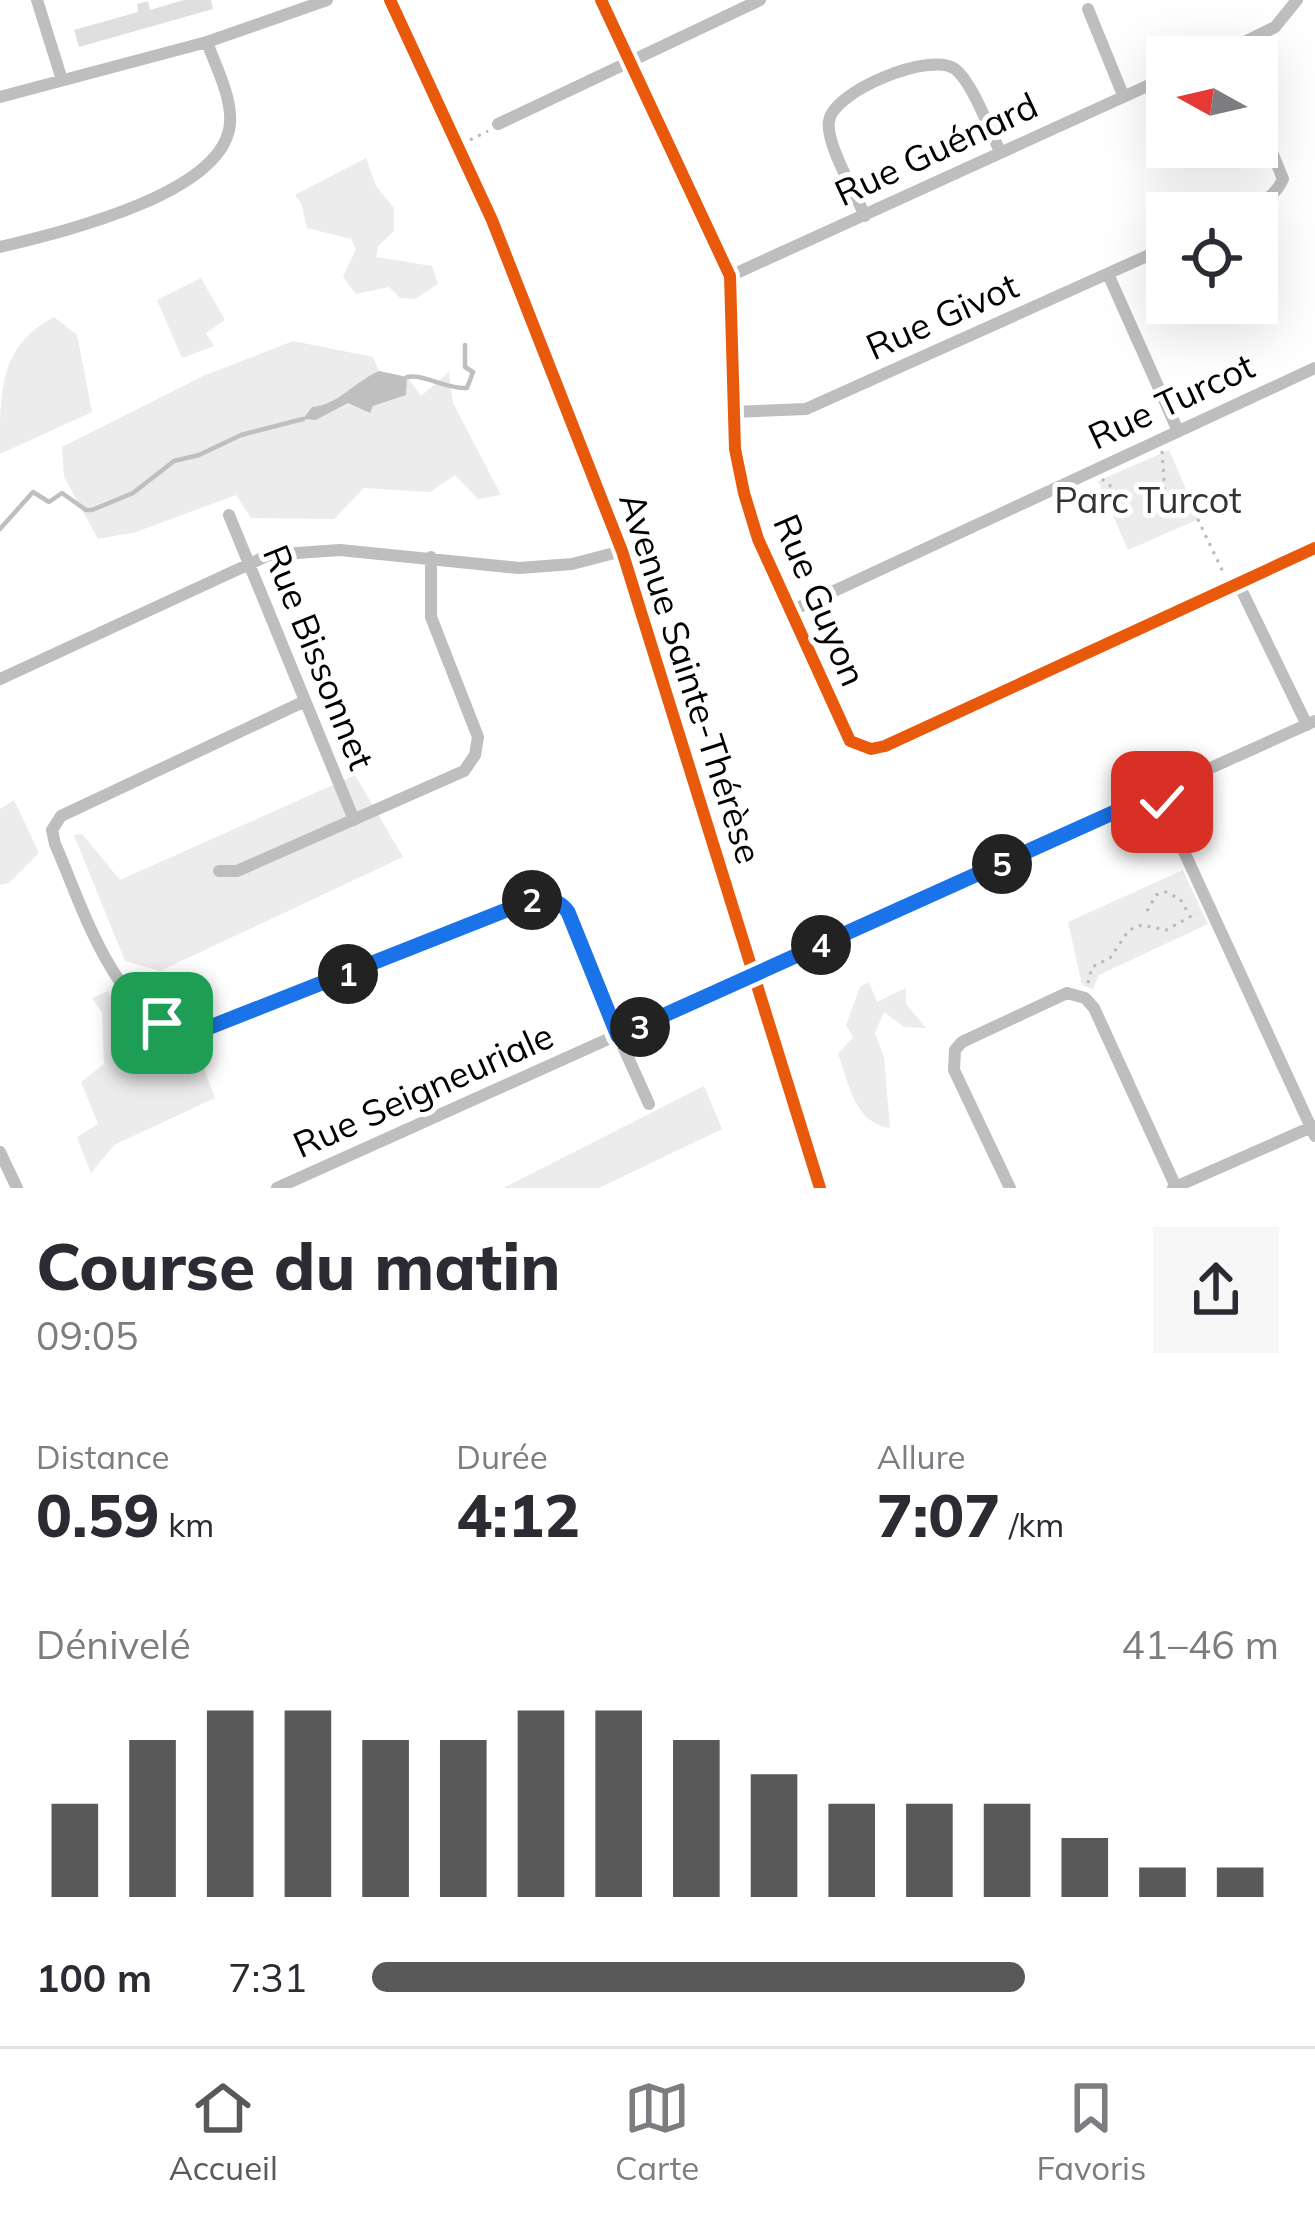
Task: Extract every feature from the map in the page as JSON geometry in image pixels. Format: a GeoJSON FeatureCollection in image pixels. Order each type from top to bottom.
{"type":"FeatureCollection","features":[{"type":"Feature","properties":{"kind":"street"},"geometry":{"type":"LineString","coordinates":[[37,0],[62,80]]}},
{"type":"Feature","properties":{"kind":"street"},"geometry":{"type":"LineString","coordinates":[[0,97],[207,42],[327,0]]}},
{"type":"Feature","properties":{"kind":"street","name":"Avenue Sainte-Thérèse"},"geometry":{"type":"LineString","coordinates":[[390,0],[508,258],[622,551],[820,1188]]}},
{"type":"Feature","properties":{"kind":"street","name":"Rue Guyon"},"geometry":{"type":"LineString","coordinates":[[601,0],[730,276],[735,448],[744,494],[758,539],[850,741],[872,749],[1315,548]]}},
{"type":"Feature","properties":{"kind":"street"},"geometry":{"type":"LineString","coordinates":[[498,124],[760,0]]}},
{"type":"Feature","properties":{"kind":"street"},"geometry":{"type":"LineString","coordinates":[[1259,36],[1275,27],[1298,0]]}},
{"type":"Feature","properties":{"kind":"street"},"geometry":{"type":"LineString","coordinates":[[1088,9],[1124,95]]}},
{"type":"Feature","properties":{"kind":"street"},"geometry":{"type":"LineString","coordinates":[[0,247],[143,206],[210,161],[226,143],[231,121],[207,42]]}},
{"type":"Feature","properties":{"kind":"street"},"geometry":{"type":"LineString","coordinates":[[866,216],[830,136],[836,103],[848,96],[919,64],[951,66],[962,76],[1000,151]]}},
{"type":"Feature","properties":{"kind":"street","name":"Rue Guénard"},"geometry":{"type":"LineString","coordinates":[[730,276],[1146,86]]}},
{"type":"Feature","properties":{"kind":"street","name":"Rue Givot"},"geometry":{"type":"LineString","coordinates":[[734,412],[806,409],[1146,257]]}},
{"type":"Feature","properties":{"kind":"street"},"geometry":{"type":"LineString","coordinates":[[1108,274],[1172,434]]}},
{"type":"Feature","properties":{"kind":"street","name":"Rue Turcot"},"geometry":{"type":"LineString","coordinates":[[791,611],[1315,368]]}},
{"type":"Feature","properties":{"kind":"street","name":"Rue Bissonnet"},"geometry":{"type":"LineString","coordinates":[[229,515],[354,820]]}},
{"type":"Feature","properties":{"kind":"street"},"geometry":{"type":"LineString","coordinates":[[0,680],[269,555],[312,550],[548,567],[622,551]]}},
{"type":"Feature","properties":{"kind":"street"},"geometry":{"type":"LineString","coordinates":[[219,871],[237,872],[464,771],[475,755],[478,737],[431,617],[431,557]]}},
{"type":"Feature","properties":{"kind":"street"},"geometry":{"type":"LineString","coordinates":[[1234,585],[1311,723]]}},
{"type":"Feature","properties":{"kind":"street"},"geometry":{"type":"LineString","coordinates":[[304,702],[61,816],[52,830],[119,984],[142,1010],[182,1032],[200,1031],[532,900],[546,899],[568,912],[649,1105]]}},
{"type":"Feature","properties":{"kind":"street","name":"Rue Seigneuriale"},"geometry":{"type":"LineString","coordinates":[[277,1188],[1311,723]]}},
{"type":"Feature","properties":{"kind":"street"},"geometry":{"type":"LineString","coordinates":[[1010,1188],[954,1070],[955,1050],[962,1042],[1067,993],[1084,998],[1094,1008],[1175,1187],[1314,1130],[1157,793]]}},
{"type":"Feature","properties":{"kind":"street"},"geometry":{"type":"LineString","coordinates":[[0,1152],[17,1188]]}},
{"type":"Feature","properties":{"kind":"path"},"geometry":{"type":"LineString","coordinates":[[458,146],[498,124]]}},
{"type":"Feature","properties":{"kind":"path"},"geometry":{"type":"LineString","coordinates":[[1165,497],[1160,461],[1172,434]]}},
{"type":"Feature","properties":{"kind":"path"},"geometry":{"type":"LineString","coordinates":[[1090,472],[1120,494]]}},
{"type":"Feature","properties":{"kind":"path"},"geometry":{"type":"LineString","coordinates":[[1157,500],[1165,497],[1190,503],[1234,585]]}},
{"type":"Feature","properties":{"kind":"path"},"geometry":{"type":"LineString","coordinates":[[1147,911],[1156,895],[1166,892],[1180,899],[1190,916]]}},
{"type":"Feature","properties":{"kind":"path"},"geometry":{"type":"LineString","coordinates":[[1084,998],[1092,967],[1110,958],[1129,930],[1142,925],[1166,930],[1210,907]]}},
{"type":"Feature","properties":{"kind":"green space"},"geometry":{"type":"Polygon","coordinates":[[[366,158],[376,186],[394,208],[394,231],[378,246],[376,257],[432,266],[438,284],[415,299],[400,298],[389,287],[356,294],[343,277],[356,249],[351,239],[307,228],[295,195],[366,158]]]}},
{"type":"Feature","properties":{"kind":"green space"},"geometry":{"type":"Polygon","coordinates":[[[201,278],[225,320],[206,333],[214,346],[182,358],[157,300],[201,278]]]}},
{"type":"Feature","properties":{"kind":"green space"},"geometry":{"type":"Polygon","coordinates":[[[54,317],[77,335],[92,412],[0,454],[3,389],[13,355],[36,328],[54,317]]]}},
{"type":"Feature","properties":{"kind":"green space"},"geometry":{"type":"Polygon","coordinates":[[[293,341],[373,357],[379,371],[407,377],[421,396],[449,372],[453,403],[501,495],[478,499],[455,475],[430,492],[364,488],[334,519],[251,518],[236,495],[136,532],[98,539],[64,477],[62,447],[203,376],[293,341]]]}},
{"type":"Feature","properties":{"kind":"green space","name":"Parc Turcot"},"geometry":{"type":"Polygon","coordinates":[[[1169,450],[1199,519],[1128,550],[1098,481],[1169,450]]]}},
{"type":"Feature","properties":{"kind":"green space"},"geometry":{"type":"Polygon","coordinates":[[[355,775],[403,857],[160,971],[125,961],[74,835],[82,834],[120,880],[355,775]]]}},
{"type":"Feature","properties":{"kind":"green space"},"geometry":{"type":"Polygon","coordinates":[[[14,800],[39,853],[9,883],[0,885],[0,809],[14,800]]]}},
{"type":"Feature","properties":{"kind":"green space"},"geometry":{"type":"Polygon","coordinates":[[[1183,870],[1208,924],[1099,975],[1093,989],[1082,985],[1068,922],[1183,870]]]}},
{"type":"Feature","properties":{"kind":"green space"},"geometry":{"type":"Polygon","coordinates":[[[869,982],[877,1002],[906,988],[906,1004],[926,1028],[904,1027],[884,1012],[875,1033],[884,1057],[890,1128],[878,1125],[861,1110],[838,1054],[853,1037],[846,1025],[860,987],[869,982]]]}},
{"type":"Feature","properties":{"kind":"green space"},"geometry":{"type":"Polygon","coordinates":[[[108,991],[126,1021],[145,1039],[201,1061],[215,1098],[114,1145],[91,1173],[77,1137],[98,1124],[81,1082],[104,1064],[102,1013],[92,998],[108,991]]]}},
{"type":"Feature","properties":{"kind":"green space"},"geometry":{"type":"Polygon","coordinates":[[[704,1086],[722,1129],[599,1188],[503,1188],[704,1086]]]}},
{"type":"Feature","properties":{"kind":"shaded area"},"geometry":{"type":"Polygon","coordinates":[[[379,371],[407,377],[406,395],[373,406],[370,413],[348,403],[316,420],[303,419],[312,407],[330,402],[379,371]]]}},
{"type":"Feature","properties":{"kind":"building"},"geometry":{"type":"Polygon","coordinates":[[[184,0],[211,0],[213,9],[79,47],[74,30],[138,12],[137,4],[148,1],[150,10],[184,0]]]}},
{"type":"Feature","properties":{"kind":"waterway"},"geometry":{"type":"LineString","coordinates":[[407,377],[467,388],[473,372],[465,367],[465,345]]}},
{"type":"Feature","properties":{"kind":"waterway"},"geometry":{"type":"LineString","coordinates":[[0,529],[33,492],[49,502],[62,493],[92,510],[133,493],[174,461],[241,435],[303,419]]}},
{"type":"Feature","properties":{"kind":"cycle path"},"geometry":{"type":"LineString","coordinates":[[390,0],[492,220],[622,551],[820,1188]]}},
{"type":"Feature","properties":{"kind":"cycle path"},"geometry":{"type":"LineString","coordinates":[[601,0],[730,276],[735,449],[744,493],[758,539],[850,741],[871,749],[885,746],[1315,548]]}},
{"type":"Feature","properties":{"kind":"route"},"geometry":{"type":"LineString","coordinates":[[162,1023],[182,1032],[200,1031],[532,900],[546,899],[564,905],[568,912],[618,1036],[1157,793],[1162,802]]}}]}
